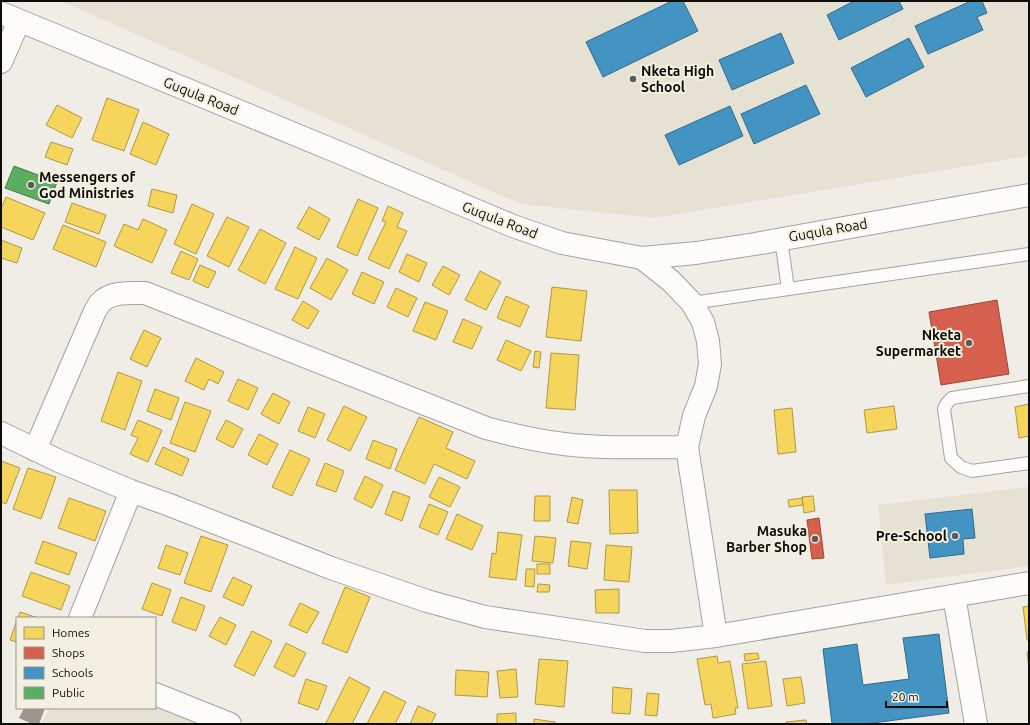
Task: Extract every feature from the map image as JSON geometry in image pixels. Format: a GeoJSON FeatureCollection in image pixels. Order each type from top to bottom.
{"type":"FeatureCollection","features":[{"type":"Feature","properties":{"kind":"street"},"geometry":{"type":"LineString","coordinates":[[1,62],[10,17]]}},
{"type":"Feature","properties":{"kind":"street","name":"Guqula Road"},"geometry":{"type":"LineString","coordinates":[[10,17],[513,226],[562,243],[605,252],[642,258],[696,253],[1029,195]]}},
{"type":"Feature","properties":{"kind":"street"},"geometry":{"type":"LineString","coordinates":[[642,258],[671,281],[692,303],[703,322],[708,341],[710,364],[706,386],[694,416],[687,448],[716,636]]}},
{"type":"Feature","properties":{"kind":"street"},"geometry":{"type":"LineString","coordinates":[[35,450],[95,311],[101,302],[110,296],[124,293],[145,292],[486,428],[530,439],[564,444],[597,447],[687,448]]}},
{"type":"Feature","properties":{"kind":"street"},"geometry":{"type":"LineString","coordinates":[[1,433],[35,450],[131,492],[167,504],[331,568],[427,601],[478,615],[645,640],[671,641],[716,636],[1029,583]]}},
{"type":"Feature","properties":{"kind":"street"},"geometry":{"type":"LineString","coordinates":[[80,617],[131,492]]}},
{"type":"Feature","properties":{"kind":"street"},"geometry":{"type":"LineString","coordinates":[[954,596],[976,724]]}},
{"type":"Feature","properties":{"kind":"street"},"geometry":{"type":"LineString","coordinates":[[156,694],[230,724]]}},
{"type":"Feature","properties":{"kind":"lane"},"geometry":{"type":"LineString","coordinates":[[781,239],[788,289]]}},
{"type":"Feature","properties":{"kind":"lane"},"geometry":{"type":"LineString","coordinates":[[692,303],[1029,254]]}},
{"type":"Feature","properties":{"kind":"lane"},"geometry":{"type":"LineString","coordinates":[[1029,386],[952,398],[946,403],[944,409],[951,458],[961,467],[972,471],[1029,463]]}},
{"type":"Feature","properties":{"kind":"shaded area","name":"Nketa High School"},"geometry":{"type":"Polygon","coordinates":[[[61,1],[1029,1],[1029,156],[654,218],[521,204],[61,1]]]}},
{"type":"Feature","properties":{"kind":"shaded area","name":"Pre-School"},"geometry":{"type":"Polygon","coordinates":[[[1029,487],[1029,566],[886,585],[878,505],[1029,487]]]}},
{"type":"Feature","properties":{"kind":"shaded area"},"geometry":{"type":"Polygon","coordinates":[[[156,701],[211,724],[41,724],[49,709],[156,709],[156,701]]]}},
{"type":"Feature","properties":{"kind":"building: Homes"},"geometry":{"type":"Polygon","coordinates":[[[107,98],[139,110],[124,151],[92,140],[107,98]]]}},
{"type":"Feature","properties":{"kind":"building: Homes"},"geometry":{"type":"Polygon","coordinates":[[[57,105],[82,118],[72,138],[46,125],[57,105]]]}},
{"type":"Feature","properties":{"kind":"building: Homes"},"geometry":{"type":"Polygon","coordinates":[[[143,122],[169,134],[156,165],[130,154],[143,122]]]}},
{"type":"Feature","properties":{"kind":"building: Homes"},"geometry":{"type":"Polygon","coordinates":[[[51,142],[73,149],[67,165],[45,157],[51,142]]]}},
{"type":"Feature","properties":{"kind":"building: Homes"},"geometry":{"type":"Polygon","coordinates":[[[152,189],[177,195],[173,213],[148,206],[152,189]]]}},
{"type":"Feature","properties":{"kind":"building: Homes"},"geometry":{"type":"Polygon","coordinates":[[[6,197],[45,213],[33,240],[1,227],[1,209],[6,197]]]}},
{"type":"Feature","properties":{"kind":"building: Homes"},"geometry":{"type":"Polygon","coordinates":[[[358,199],[378,208],[357,256],[337,247],[358,199]]]}},
{"type":"Feature","properties":{"kind":"building: Homes"},"geometry":{"type":"Polygon","coordinates":[[[72,203],[106,215],[99,234],[65,222],[72,203]]]}},
{"type":"Feature","properties":{"kind":"building: Homes"},"geometry":{"type":"Polygon","coordinates":[[[192,204],[214,214],[196,254],[174,244],[192,204]]]}},
{"type":"Feature","properties":{"kind":"building: Homes"},"geometry":{"type":"Polygon","coordinates":[[[388,206],[403,213],[397,227],[407,231],[389,269],[368,259],[386,222],[382,221],[388,206]]]}},
{"type":"Feature","properties":{"kind":"building: Homes"},"geometry":{"type":"Polygon","coordinates":[[[309,207],[330,219],[319,240],[297,228],[309,207]]]}},
{"type":"Feature","properties":{"kind":"building: Homes"},"geometry":{"type":"Polygon","coordinates":[[[227,217],[249,227],[229,267],[207,256],[227,217]]]}},
{"type":"Feature","properties":{"kind":"building: Homes"},"geometry":{"type":"Polygon","coordinates":[[[143,219],[167,230],[152,263],[114,246],[124,224],[138,230],[143,219]]]}},
{"type":"Feature","properties":{"kind":"building: Homes"},"geometry":{"type":"Polygon","coordinates":[[[63,225],[106,242],[96,267],[53,249],[63,225]]]}},
{"type":"Feature","properties":{"kind":"building: Homes"},"geometry":{"type":"Polygon","coordinates":[[[260,229],[286,243],[265,284],[238,270],[260,229]]]}},
{"type":"Feature","properties":{"kind":"building: Homes"},"geometry":{"type":"Polygon","coordinates":[[[1,240],[22,248],[17,263],[1,258],[1,240]]]}},
{"type":"Feature","properties":{"kind":"building: Homes"},"geometry":{"type":"Polygon","coordinates":[[[295,247],[317,258],[298,299],[275,289],[295,247]]]}},
{"type":"Feature","properties":{"kind":"building: Homes"},"geometry":{"type":"Polygon","coordinates":[[[181,251],[198,259],[189,280],[171,273],[181,251]]]}},
{"type":"Feature","properties":{"kind":"building: Homes"},"geometry":{"type":"Polygon","coordinates":[[[407,254],[427,263],[419,282],[399,272],[407,254]]]}},
{"type":"Feature","properties":{"kind":"building: Homes"},"geometry":{"type":"Polygon","coordinates":[[[327,258],[348,270],[331,300],[310,288],[327,258]]]}},
{"type":"Feature","properties":{"kind":"building: Homes"},"geometry":{"type":"Polygon","coordinates":[[[200,265],[216,272],[208,288],[193,281],[200,265]]]}},
{"type":"Feature","properties":{"kind":"building: Homes"},"geometry":{"type":"Polygon","coordinates":[[[443,266],[460,275],[449,295],[432,285],[443,266]]]}},
{"type":"Feature","properties":{"kind":"building: Homes"},"geometry":{"type":"Polygon","coordinates":[[[480,271],[501,282],[486,310],[465,300],[480,271]]]}},
{"type":"Feature","properties":{"kind":"building: Homes"},"geometry":{"type":"Polygon","coordinates":[[[362,272],[384,282],[374,304],[352,294],[362,272]]]}},
{"type":"Feature","properties":{"kind":"building: Homes"},"geometry":{"type":"Polygon","coordinates":[[[552,287],[587,291],[581,341],[546,337],[552,287]]]}},
{"type":"Feature","properties":{"kind":"building: Homes"},"geometry":{"type":"Polygon","coordinates":[[[396,288],[417,298],[408,317],[387,307],[396,288]]]}},
{"type":"Feature","properties":{"kind":"building: Homes"},"geometry":{"type":"Polygon","coordinates":[[[506,296],[529,306],[520,327],[497,318],[506,296]]]}},
{"type":"Feature","properties":{"kind":"building: Homes"},"geometry":{"type":"Polygon","coordinates":[[[303,301],[319,311],[308,329],[292,320],[303,301]]]}},
{"type":"Feature","properties":{"kind":"building: Homes"},"geometry":{"type":"Polygon","coordinates":[[[425,302],[448,311],[436,340],[413,331],[425,302]]]}},
{"type":"Feature","properties":{"kind":"building: Homes"},"geometry":{"type":"Polygon","coordinates":[[[463,319],[482,327],[472,349],[453,342],[463,319]]]}},
{"type":"Feature","properties":{"kind":"building: Homes"},"geometry":{"type":"Polygon","coordinates":[[[144,330],[161,338],[147,367],[130,359],[144,330]]]}},
{"type":"Feature","properties":{"kind":"building: Homes"},"geometry":{"type":"Polygon","coordinates":[[[506,340],[531,351],[521,371],[497,360],[506,340]]]}},
{"type":"Feature","properties":{"kind":"building: Homes"},"geometry":{"type":"Polygon","coordinates":[[[535,351],[541,352],[539,368],[533,367],[535,351]]]}},
{"type":"Feature","properties":{"kind":"building: Homes"},"geometry":{"type":"Polygon","coordinates":[[[551,353],[579,355],[575,410],[546,408],[551,353]]]}},
{"type":"Feature","properties":{"kind":"building: Homes"},"geometry":{"type":"Polygon","coordinates":[[[196,358],[224,372],[218,384],[209,379],[204,390],[185,381],[196,358]]]}},
{"type":"Feature","properties":{"kind":"building: Homes"},"geometry":{"type":"Polygon","coordinates":[[[118,372],[142,381],[125,430],[101,421],[118,372]]]}},
{"type":"Feature","properties":{"kind":"building: Homes"},"geometry":{"type":"Polygon","coordinates":[[[238,379],[258,388],[248,410],[228,401],[238,379]]]}},
{"type":"Feature","properties":{"kind":"building: Homes"},"geometry":{"type":"Polygon","coordinates":[[[155,389],[179,398],[171,420],[147,411],[155,389]]]}},
{"type":"Feature","properties":{"kind":"building: Homes"},"geometry":{"type":"Polygon","coordinates":[[[273,393],[290,402],[279,424],[261,414],[273,393]]]}},
{"type":"Feature","properties":{"kind":"building: Homes"},"geometry":{"type":"Polygon","coordinates":[[[185,402],[211,411],[195,452],[170,443],[185,402]]]}},
{"type":"Feature","properties":{"kind":"building: Homes"},"geometry":{"type":"Polygon","coordinates":[[[1029,404],[1029,436],[1019,438],[1015,407],[1029,404]]]}},
{"type":"Feature","properties":{"kind":"building: Homes"},"geometry":{"type":"Polygon","coordinates":[[[344,406],[367,417],[350,451],[327,440],[344,406]]]}},
{"type":"Feature","properties":{"kind":"building: Homes"},"geometry":{"type":"Polygon","coordinates":[[[894,406],[897,429],[867,433],[864,410],[894,406]]]}},
{"type":"Feature","properties":{"kind":"building: Homes"},"geometry":{"type":"Polygon","coordinates":[[[308,407],[325,414],[315,438],[298,431],[308,407]]]}},
{"type":"Feature","properties":{"kind":"building: Homes"},"geometry":{"type":"Polygon","coordinates":[[[792,408],[796,452],[778,454],[774,410],[792,408]]]}},
{"type":"Feature","properties":{"kind":"building: Homes"},"geometry":{"type":"Polygon","coordinates":[[[419,417],[453,432],[446,448],[475,461],[467,479],[434,464],[425,484],[395,470],[419,417]]]}},
{"type":"Feature","properties":{"kind":"building: Homes"},"geometry":{"type":"Polygon","coordinates":[[[138,420],[162,430],[148,462],[130,454],[138,438],[131,435],[138,420]]]}},
{"type":"Feature","properties":{"kind":"building: Homes"},"geometry":{"type":"Polygon","coordinates":[[[226,420],[243,429],[233,448],[216,439],[226,420]]]}},
{"type":"Feature","properties":{"kind":"building: Homes"},"geometry":{"type":"Polygon","coordinates":[[[259,434],[278,444],[267,465],[248,455],[259,434]]]}},
{"type":"Feature","properties":{"kind":"building: Homes"},"geometry":{"type":"Polygon","coordinates":[[[373,440],[397,449],[390,469],[366,459],[373,440]]]}},
{"type":"Feature","properties":{"kind":"building: Homes"},"geometry":{"type":"Polygon","coordinates":[[[163,447],[189,459],[182,476],[155,464],[163,447]]]}},
{"type":"Feature","properties":{"kind":"building: Homes"},"geometry":{"type":"Polygon","coordinates":[[[290,450],[310,459],[292,496],[272,487],[290,450]]]}},
{"type":"Feature","properties":{"kind":"building: Homes"},"geometry":{"type":"Polygon","coordinates":[[[1,461],[20,468],[6,504],[1,502],[1,461]]]}},
{"type":"Feature","properties":{"kind":"building: Homes"},"geometry":{"type":"Polygon","coordinates":[[[325,463],[344,471],[336,492],[316,485],[325,463]]]}},
{"type":"Feature","properties":{"kind":"building: Homes"},"geometry":{"type":"Polygon","coordinates":[[[28,468],[56,477],[41,519],[13,509],[28,468]]]}},
{"type":"Feature","properties":{"kind":"building: Homes"},"geometry":{"type":"Polygon","coordinates":[[[365,476],[383,485],[372,508],[354,499],[365,476]]]}},
{"type":"Feature","properties":{"kind":"building: Homes"},"geometry":{"type":"Polygon","coordinates":[[[439,477],[460,487],[450,507],[429,497],[439,477]]]}},
{"type":"Feature","properties":{"kind":"building: Homes"},"geometry":{"type":"Polygon","coordinates":[[[609,490],[637,490],[638,533],[610,534],[609,490]]]}},
{"type":"Feature","properties":{"kind":"building: Homes"},"geometry":{"type":"Polygon","coordinates":[[[393,491],[410,497],[402,521],[385,514],[393,491]]]}},
{"type":"Feature","properties":{"kind":"building: Homes"},"geometry":{"type":"Polygon","coordinates":[[[535,496],[550,496],[550,521],[534,521],[535,496]]]}},
{"type":"Feature","properties":{"kind":"building: Homes"},"geometry":{"type":"Polygon","coordinates":[[[813,496],[815,511],[804,513],[802,497],[813,496]]]}},
{"type":"Feature","properties":{"kind":"building: Homes"},"geometry":{"type":"Polygon","coordinates":[[[572,497],[583,500],[578,524],[567,522],[572,497]]]}},
{"type":"Feature","properties":{"kind":"building: Homes"},"geometry":{"type":"Polygon","coordinates":[[[69,498],[106,511],[95,541],[58,528],[69,498]]]}},
{"type":"Feature","properties":{"kind":"building: Homes"},"geometry":{"type":"Polygon","coordinates":[[[802,498],[803,505],[789,507],[788,500],[802,498]]]}},
{"type":"Feature","properties":{"kind":"building: Homes"},"geometry":{"type":"Polygon","coordinates":[[[429,504],[448,512],[438,535],[419,527],[429,504]]]}},
{"type":"Feature","properties":{"kind":"building: Homes"},"geometry":{"type":"Polygon","coordinates":[[[457,514],[483,526],[472,550],[446,539],[457,514]]]}},
{"type":"Feature","properties":{"kind":"building: Homes"},"geometry":{"type":"Polygon","coordinates":[[[498,532],[522,535],[516,580],[489,577],[492,553],[496,554],[498,532]]]}},
{"type":"Feature","properties":{"kind":"building: Homes"},"geometry":{"type":"Polygon","coordinates":[[[201,536],[228,545],[211,592],[184,583],[201,536]]]}},
{"type":"Feature","properties":{"kind":"building: Homes"},"geometry":{"type":"Polygon","coordinates":[[[535,536],[556,538],[553,563],[532,561],[535,536]]]}},
{"type":"Feature","properties":{"kind":"building: Homes"},"geometry":{"type":"Polygon","coordinates":[[[43,541],[77,553],[69,575],[35,563],[43,541]]]}},
{"type":"Feature","properties":{"kind":"building: Homes"},"geometry":{"type":"Polygon","coordinates":[[[571,541],[591,543],[587,569],[568,566],[571,541]]]}},
{"type":"Feature","properties":{"kind":"building: Homes"},"geometry":{"type":"Polygon","coordinates":[[[166,545],[188,553],[180,575],[158,568],[166,545]]]}},
{"type":"Feature","properties":{"kind":"building: Homes"},"geometry":{"type":"Polygon","coordinates":[[[606,545],[632,547],[629,582],[604,580],[606,545]]]}},
{"type":"Feature","properties":{"kind":"building: Homes"},"geometry":{"type":"Polygon","coordinates":[[[537,564],[550,564],[550,574],[537,574],[537,564]]]}},
{"type":"Feature","properties":{"kind":"building: Homes"},"geometry":{"type":"Polygon","coordinates":[[[526,569],[535,569],[534,587],[525,586],[526,569]]]}},
{"type":"Feature","properties":{"kind":"building: Homes"},"geometry":{"type":"Polygon","coordinates":[[[31,572],[70,586],[61,610],[22,596],[31,572]]]}},
{"type":"Feature","properties":{"kind":"building: Homes"},"geometry":{"type":"Polygon","coordinates":[[[233,577],[252,586],[243,606],[223,597],[233,577]]]}},
{"type":"Feature","properties":{"kind":"building: Homes"},"geometry":{"type":"Polygon","coordinates":[[[152,583],[171,590],[162,616],[142,609],[152,583]]]}},
{"type":"Feature","properties":{"kind":"building: Homes"},"geometry":{"type":"Polygon","coordinates":[[[538,584],[550,585],[549,592],[537,592],[538,584]]]}},
{"type":"Feature","properties":{"kind":"building: Homes"},"geometry":{"type":"Polygon","coordinates":[[[345,587],[370,597],[347,653],[322,643],[345,587]]]}},
{"type":"Feature","properties":{"kind":"building: Homes"},"geometry":{"type":"Polygon","coordinates":[[[619,589],[619,613],[596,613],[595,590],[619,589]]]}},
{"type":"Feature","properties":{"kind":"building: Homes"},"geometry":{"type":"Polygon","coordinates":[[[181,597],[205,606],[196,631],[172,622],[181,597]]]}},
{"type":"Feature","properties":{"kind":"building: Homes"},"geometry":{"type":"Polygon","coordinates":[[[300,603],[319,612],[307,633],[289,625],[300,603]]]}},
{"type":"Feature","properties":{"kind":"building: Homes"},"geometry":{"type":"Polygon","coordinates":[[[1029,606],[1029,640],[1027,640],[1023,607],[1029,606]]]}},
{"type":"Feature","properties":{"kind":"building: Homes"},"geometry":{"type":"Polygon","coordinates":[[[20,612],[35,617],[18,617],[20,612]]]}},
{"type":"Feature","properties":{"kind":"building: Homes"},"geometry":{"type":"Polygon","coordinates":[[[220,617],[236,625],[226,645],[209,636],[220,617]]]}},
{"type":"Feature","properties":{"kind":"building: Homes"},"geometry":{"type":"Polygon","coordinates":[[[16,623],[16,642],[10,640],[16,623]]]}},
{"type":"Feature","properties":{"kind":"building: Homes"},"geometry":{"type":"Polygon","coordinates":[[[252,631],[272,641],[254,676],[234,666],[252,631]]]}},
{"type":"Feature","properties":{"kind":"building: Homes"},"geometry":{"type":"Polygon","coordinates":[[[286,643],[306,653],[294,677],[274,667],[286,643]]]}},
{"type":"Feature","properties":{"kind":"building: Homes"},"geometry":{"type":"Polygon","coordinates":[[[1027,652],[1029,652],[1029,669],[1027,652]]]}},
{"type":"Feature","properties":{"kind":"building: Homes"},"geometry":{"type":"Polygon","coordinates":[[[758,653],[759,659],[745,661],[744,654],[758,653]]]}},
{"type":"Feature","properties":{"kind":"building: Homes"},"geometry":{"type":"Polygon","coordinates":[[[717,656],[718,663],[730,661],[738,708],[735,708],[736,714],[713,718],[711,704],[705,705],[697,659],[717,656]]]}},
{"type":"Feature","properties":{"kind":"building: Homes"},"geometry":{"type":"Polygon","coordinates":[[[539,659],[568,661],[564,707],[535,704],[539,659]]]}},
{"type":"Feature","properties":{"kind":"building: Homes"},"geometry":{"type":"Polygon","coordinates":[[[766,661],[772,706],[748,709],[742,664],[766,661]]]}},
{"type":"Feature","properties":{"kind":"building: Homes"},"geometry":{"type":"Polygon","coordinates":[[[516,669],[518,697],[500,698],[497,671],[516,669]]]}},
{"type":"Feature","properties":{"kind":"building: Homes"},"geometry":{"type":"Polygon","coordinates":[[[456,670],[489,672],[487,697],[455,695],[456,670]]]}},
{"type":"Feature","properties":{"kind":"building: Homes"},"geometry":{"type":"Polygon","coordinates":[[[349,677],[370,688],[352,724],[327,724],[326,723],[349,677]]]}},
{"type":"Feature","properties":{"kind":"building: Homes"},"geometry":{"type":"Polygon","coordinates":[[[801,677],[805,703],[787,706],[783,679],[801,677]]]}},
{"type":"Feature","properties":{"kind":"building: Homes"},"geometry":{"type":"Polygon","coordinates":[[[306,679],[327,686],[318,710],[298,703],[306,679]]]}},
{"type":"Feature","properties":{"kind":"building: Homes"},"geometry":{"type":"Polygon","coordinates":[[[613,687],[632,689],[630,714],[612,713],[613,687]]]}},
{"type":"Feature","properties":{"kind":"building: Homes"},"geometry":{"type":"Polygon","coordinates":[[[384,691],[406,702],[395,724],[367,724],[384,691]]]}},
{"type":"Feature","properties":{"kind":"building: Homes"},"geometry":{"type":"Polygon","coordinates":[[[647,693],[659,694],[657,716],[645,715],[647,693]]]}},
{"type":"Feature","properties":{"kind":"building: Homes"},"geometry":{"type":"Polygon","coordinates":[[[418,706],[436,714],[431,724],[410,724],[418,706]]]}},
{"type":"Feature","properties":{"kind":"building: Homes"},"geometry":{"type":"Polygon","coordinates":[[[516,713],[516,724],[497,724],[497,714],[516,713]]]}},
{"type":"Feature","properties":{"kind":"building: Homes"},"geometry":{"type":"Polygon","coordinates":[[[534,719],[555,722],[555,724],[534,724],[534,719]]]}},
{"type":"Feature","properties":{"kind":"building: Homes"},"geometry":{"type":"Polygon","coordinates":[[[806,720],[807,724],[786,724],[786,722],[806,720]]]}},
{"type":"Feature","properties":{"kind":"building: Shops","name":"Nketa Supermarket"},"geometry":{"type":"Polygon","coordinates":[[[997,300],[1009,374],[941,385],[929,312],[997,300]]]}},
{"type":"Feature","properties":{"kind":"building: Shops","name":"Masuka Barber Shop"},"geometry":{"type":"Polygon","coordinates":[[[819,518],[824,558],[812,559],[807,520],[819,518]]]}},
{"type":"Feature","properties":{"kind":"building: Schools"},"geometry":{"type":"Polygon","coordinates":[[[672,1],[683,1],[698,31],[603,77],[586,42],[672,1]]]}},
{"type":"Feature","properties":{"kind":"building: Schools"},"geometry":{"type":"Polygon","coordinates":[[[854,1],[899,1],[903,9],[839,40],[827,15],[854,1]]]}},
{"type":"Feature","properties":{"kind":"building: Schools"},"geometry":{"type":"Polygon","coordinates":[[[971,1],[982,1],[987,13],[977,17],[983,30],[928,54],[915,26],[971,1]]]}},
{"type":"Feature","properties":{"kind":"building: Schools"},"geometry":{"type":"Polygon","coordinates":[[[781,33],[794,63],[732,90],[719,60],[781,33]]]}},
{"type":"Feature","properties":{"kind":"building: Schools"},"geometry":{"type":"Polygon","coordinates":[[[909,38],[924,67],[866,97],[851,68],[909,38]]]}},
{"type":"Feature","properties":{"kind":"building: Schools"},"geometry":{"type":"Polygon","coordinates":[[[806,85],[820,114],[754,144],[741,114],[806,85]]]}},
{"type":"Feature","properties":{"kind":"building: Schools"},"geometry":{"type":"Polygon","coordinates":[[[730,106],[743,136],[679,165],[665,135],[730,106]]]}},
{"type":"Feature","properties":{"kind":"building: Schools"},"geometry":{"type":"Polygon","coordinates":[[[972,509],[975,538],[963,539],[964,554],[930,558],[925,514],[972,509]]]}},
{"type":"Feature","properties":{"kind":"building: Schools"},"geometry":{"type":"Polygon","coordinates":[[[939,634],[949,713],[865,724],[832,724],[823,649],[857,644],[863,685],[909,679],[903,638],[939,634]]]}},
{"type":"Feature","properties":{"kind":"building: Public","name":"Messengers of God Ministries"},"geometry":{"type":"Polygon","coordinates":[[[14,166],[57,182],[49,204],[5,188],[14,166]]]}},
{"type":"Feature","properties":{"kind":"building: Other"},"geometry":{"type":"Polygon","coordinates":[[[24,709],[45,709],[39,724],[32,724],[19,718],[24,709]]]}},
{"type":"Feature","properties":{"kind":"place","name":"Nketa High School"},"geometry":{"type":"Point","coordinates":[633,79]}},
{"type":"Feature","properties":{"kind":"place","name":"Messengers of God Ministries"},"geometry":{"type":"Point","coordinates":[31,185]}},
{"type":"Feature","properties":{"kind":"place","name":"Nketa Supermarket"},"geometry":{"type":"Point","coordinates":[969,343]}},
{"type":"Feature","properties":{"kind":"place","name":"Pre-School"},"geometry":{"type":"Point","coordinates":[955,536]}},
{"type":"Feature","properties":{"kind":"place","name":"Masuka Barber Shop"},"geometry":{"type":"Point","coordinates":[815,539]}}]}
